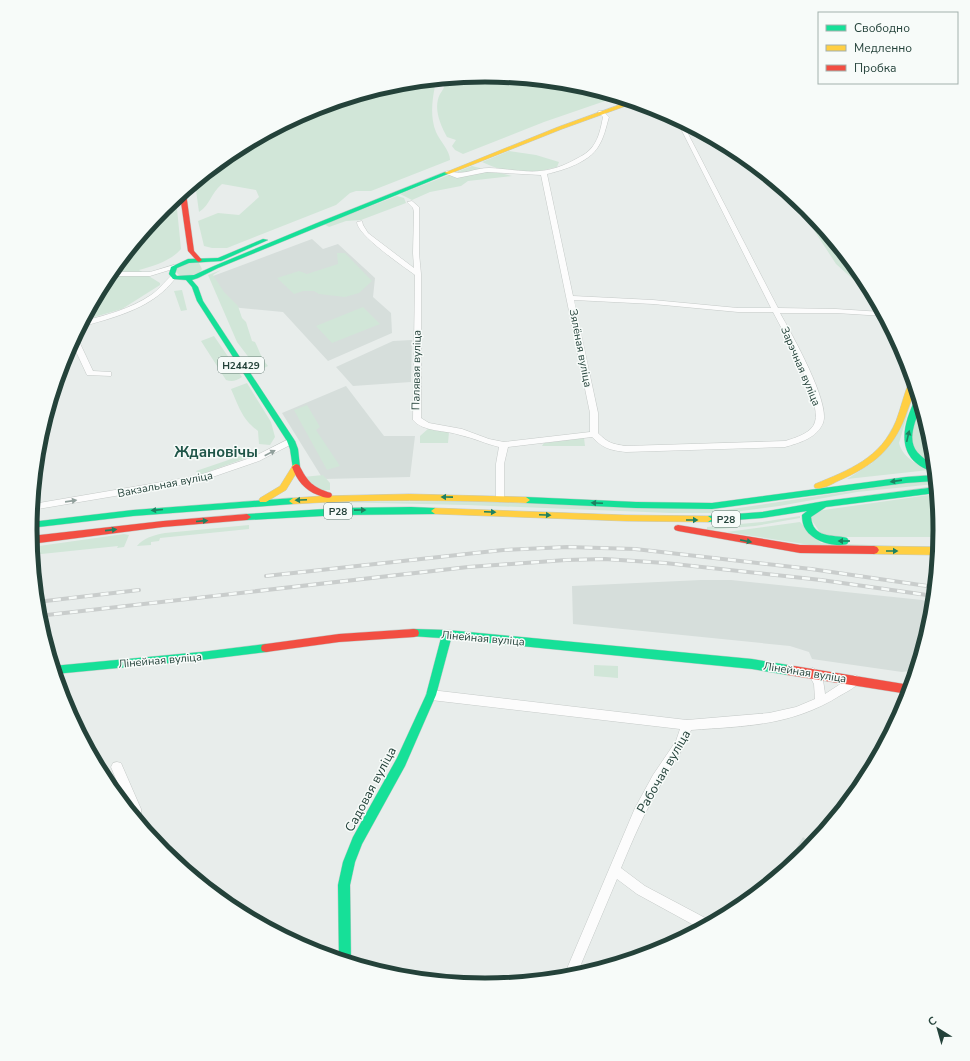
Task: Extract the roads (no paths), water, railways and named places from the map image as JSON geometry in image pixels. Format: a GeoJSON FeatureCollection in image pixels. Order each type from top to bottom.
{"type":"FeatureCollection","features":[{"type":"Feature","properties":{"kind":"main road"},"geometry":{"type":"LineString","coordinates":[[191,251],[205,258],[223,256],[617,103]]}},
{"type":"Feature","properties":{"kind":"main road"},"geometry":{"type":"LineString","coordinates":[[174,276],[201,275],[319,224],[601,112],[624,105]]}},
{"type":"Feature","properties":{"kind":"main road"},"geometry":{"type":"LineString","coordinates":[[184,200],[191,251],[206,268],[195,287]]}},
{"type":"Feature","properties":{"kind":"main road"},"geometry":{"type":"LineString","coordinates":[[184,262],[214,261],[265,240]]}},
{"type":"Feature","properties":{"kind":"main road"},"geometry":{"type":"LineString","coordinates":[[174,276],[191,251]]}},
{"type":"Feature","properties":{"kind":"main road","name":"Н24429"},"geometry":{"type":"LineString","coordinates":[[174,276],[195,287],[200,301],[291,441],[294,449],[296,468],[300,479],[315,493],[340,497]]}},
{"type":"Feature","properties":{"kind":"main road","name":"Р28"},"geometry":{"type":"LineString","coordinates":[[798,494],[856,469],[881,451],[891,440],[910,390]]}},
{"type":"Feature","properties":{"kind":"main road"},"geometry":{"type":"LineString","coordinates":[[916,409],[906,440],[907,448],[915,458],[928,465]]}},
{"type":"Feature","properties":{"kind":"main road"},"geometry":{"type":"LineString","coordinates":[[257,502],[281,491],[287,486],[296,468]]}},
{"type":"Feature","properties":{"kind":"main road","name":"Р28"},"geometry":{"type":"LineString","coordinates":[[37,524],[133,512],[340,497],[423,496],[712,506],[755,502],[798,494],[930,479]]}},
{"type":"Feature","properties":{"kind":"main road","name":"Р28"},"geometry":{"type":"LineString","coordinates":[[37,539],[163,524],[326,511],[442,511],[702,520],[739,518],[825,504],[931,491]]}},
{"type":"Feature","properties":{"kind":"main road","name":"Р28"},"geometry":{"type":"LineString","coordinates":[[825,504],[812,510],[806,515],[805,519],[811,530],[823,539],[831,541],[893,541]]}},
{"type":"Feature","properties":{"kind":"main road","name":"Р28"},"geometry":{"type":"LineString","coordinates":[[625,518],[800,549],[932,551]]}},
{"type":"Feature","properties":{"kind":"main road","name":"Лінейная вуліца"},"geometry":{"type":"LineString","coordinates":[[59,669],[201,656],[340,638],[404,633],[447,634],[752,664],[904,689]]}},
{"type":"Feature","properties":{"kind":"main road","name":"Садовая вуліца"},"geometry":{"type":"LineString","coordinates":[[344,956],[344,885],[348,862],[357,841],[401,762],[431,695],[447,634]]}},
{"type":"Feature","properties":{"kind":"street"},"geometry":{"type":"LineString","coordinates":[[447,173],[457,176],[487,170],[544,174],[579,159],[593,149],[602,133],[606,116],[601,112]]}},
{"type":"Feature","properties":{"kind":"street","name":"Зарэчная вуліца"},"geometry":{"type":"LineString","coordinates":[[594,434],[604,444],[610,447],[626,449],[777,444],[800,440],[814,430],[819,423],[820,416],[818,401],[777,311],[683,129]]}},
{"type":"Feature","properties":{"kind":"street","name":"Зялёная вуліца"},"geometry":{"type":"LineString","coordinates":[[544,174],[594,413],[594,434]]}},
{"type":"Feature","properties":{"kind":"street","name":"Палявая вуліца"},"geometry":{"type":"LineString","coordinates":[[410,202],[416,207],[417,212],[417,420],[427,425],[462,432],[488,442],[504,445]]}},
{"type":"Feature","properties":{"kind":"street"},"geometry":{"type":"LineString","coordinates":[[360,222],[360,225],[366,234],[418,274]]}},
{"type":"Feature","properties":{"kind":"street"},"geometry":{"type":"LineString","coordinates":[[118,275],[174,276]]}},
{"type":"Feature","properties":{"kind":"street"},"geometry":{"type":"LineString","coordinates":[[88,322],[142,304],[158,295],[174,276]]}},
{"type":"Feature","properties":{"kind":"street"},"geometry":{"type":"LineString","coordinates":[[571,298],[654,302],[738,310],[836,311],[877,314]]}},
{"type":"Feature","properties":{"kind":"street"},"geometry":{"type":"LineString","coordinates":[[77,345],[90,373],[108,374]]}},
{"type":"Feature","properties":{"kind":"street"},"geometry":{"type":"LineString","coordinates":[[500,499],[500,464],[504,445],[594,434]]}},
{"type":"Feature","properties":{"kind":"street","name":"Вакзальная вуліца"},"geometry":{"type":"LineString","coordinates":[[38,506],[198,479],[256,459],[291,441]]}},
{"type":"Feature","properties":{"kind":"street"},"geometry":{"type":"LineString","coordinates":[[813,673],[819,683],[820,700]]}},
{"type":"Feature","properties":{"kind":"street","name":"Рабочая вуліца"},"geometry":{"type":"LineString","coordinates":[[572,970],[639,812],[657,779],[680,744],[687,725],[765,718],[797,712],[834,694],[855,680]]}},
{"type":"Feature","properties":{"kind":"street"},"geometry":{"type":"LineString","coordinates":[[431,695],[687,725]]}},
{"type":"Feature","properties":{"kind":"street"},"geometry":{"type":"LineString","coordinates":[[117,767],[135,809]]}},
{"type":"Feature","properties":{"kind":"street"},"geometry":{"type":"LineString","coordinates":[[614,870],[642,890],[702,922]]}},
{"type":"Feature","properties":{"kind":"railway"},"geometry":{"type":"LineString","coordinates":[[266,576],[503,550],[567,547],[635,549],[811,569],[929,586]]}},
{"type":"Feature","properties":{"kind":"railway"},"geometry":{"type":"LineString","coordinates":[[46,615],[468,567],[566,560],[605,559],[665,563],[821,580],[928,595]]}},
{"type":"Feature","properties":{"kind":"railway"},"geometry":{"type":"LineString","coordinates":[[43,601],[139,590]]}},
{"type":"Feature","properties":{"kind":"district","name":"Ждановічы"},"geometry":{"type":"Point","coordinates":[216,452]}}]}
